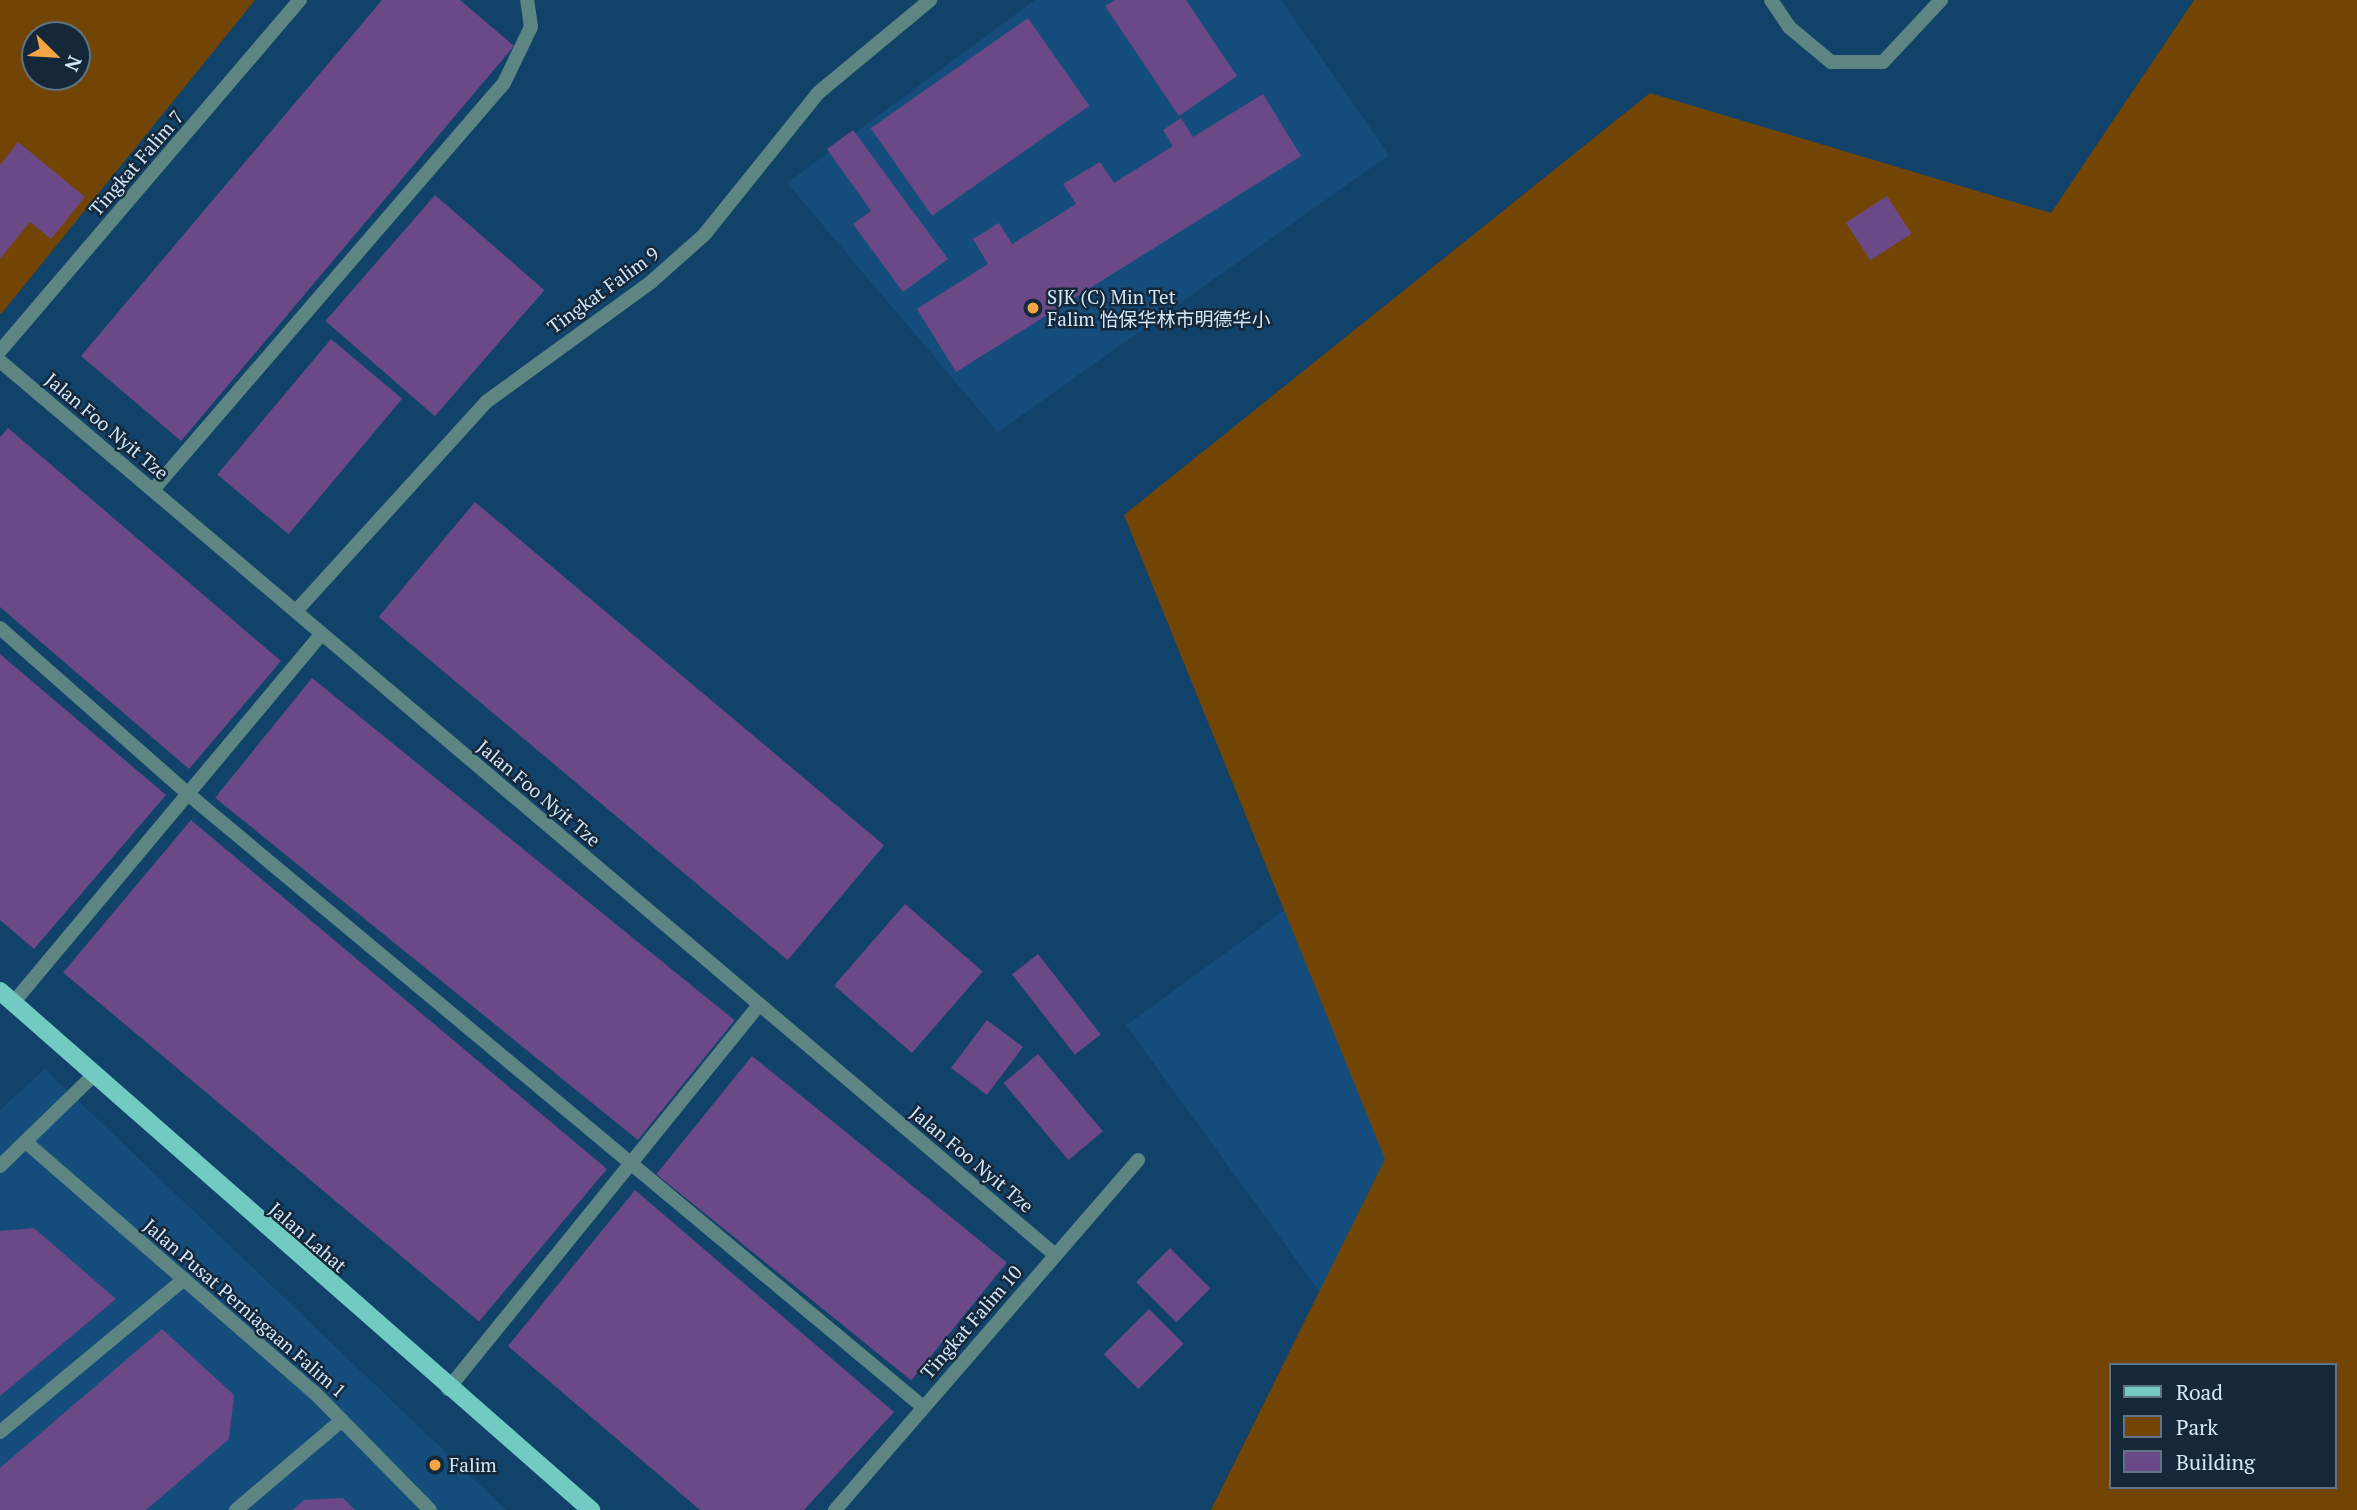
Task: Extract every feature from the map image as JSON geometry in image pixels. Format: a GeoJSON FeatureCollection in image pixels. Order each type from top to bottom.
{"type":"FeatureCollection","features":[{"type":"Feature","properties":{"kind":"main road","name":"Jalan Lahat"},"geometry":{"type":"LineString","coordinates":[[6,997],[448,1389],[591,1510]]}},
{"type":"Feature","properties":{"kind":"street","name":"Tingkat Falim 7"},"geometry":{"type":"LineString","coordinates":[[0,351],[300,0]]}},
{"type":"Feature","properties":{"kind":"street"},"geometry":{"type":"LineString","coordinates":[[153,490],[504,83],[531,27],[527,0]]}},
{"type":"Feature","properties":{"kind":"street","name":"Tingkat Falim 9"},"geometry":{"type":"LineString","coordinates":[[297,610],[486,402],[651,282],[704,235],[818,93],[930,0]]}},
{"type":"Feature","properties":{"kind":"street"},"geometry":{"type":"LineString","coordinates":[[1770,0],[1789,27],[1831,62],[1883,62],[1929,16],[1941,0]]}},
{"type":"Feature","properties":{"kind":"street","name":"Jalan Foo Nyit Tze"},"geometry":{"type":"LineString","coordinates":[[0,361],[1054,1254]]}},
{"type":"Feature","properties":{"kind":"street"},"geometry":{"type":"LineString","coordinates":[[0,628],[188,794],[629,1165],[923,1407]]}},
{"type":"Feature","properties":{"kind":"street"},"geometry":{"type":"LineString","coordinates":[[6,997],[188,794],[322,634]]}},
{"type":"Feature","properties":{"kind":"street"},"geometry":{"type":"LineString","coordinates":[[448,1389],[759,1004]]}},
{"type":"Feature","properties":{"kind":"street"},"geometry":{"type":"LineString","coordinates":[[0,1166],[27,1143],[94,1075]]}},
{"type":"Feature","properties":{"kind":"street","name":"Jalan Pusat Perniagaan Falim 1"},"geometry":{"type":"LineString","coordinates":[[27,1143],[342,1420],[430,1510]]}},
{"type":"Feature","properties":{"kind":"street","name":"Tingkat Falim 10"},"geometry":{"type":"LineString","coordinates":[[835,1510],[1138,1160]]}},
{"type":"Feature","properties":{"kind":"street"},"geometry":{"type":"LineString","coordinates":[[0,1432],[184,1279]]}},
{"type":"Feature","properties":{"kind":"street"},"geometry":{"type":"LineString","coordinates":[[236,1510],[342,1420]]}},
{"type":"Feature","properties":{"kind":"shaded area","name":"SJK (C) Min Tet Falim 怡保华林市明德华小"},"geometry":{"type":"Polygon","coordinates":[[[1035,0],[1281,0],[1389,155],[998,432],[787,183],[1035,0]]]}},
{"type":"Feature","properties":{"kind":"shaded area"},"geometry":{"type":"Polygon","coordinates":[[[1308,893],[1695,1425],[1578,1510],[1478,1510],[1126,1025],[1308,893]]]}},
{"type":"Feature","properties":{"kind":"shaded area"},"geometry":{"type":"Polygon","coordinates":[[[45,1069],[506,1510],[0,1510],[0,1110],[45,1069]]]}},
{"type":"Feature","properties":{"kind":"green space"},"geometry":{"type":"Polygon","coordinates":[[[0,0],[255,0],[1,314],[0,0]]]}},
{"type":"Feature","properties":{"kind":"green space"},"geometry":{"type":"Polygon","coordinates":[[[2194,0],[2357,0],[2357,1510],[1211,1510],[1385,1159],[1124,515],[1650,93],[2051,213],[2194,0]]]}},
{"type":"Feature","properties":{"kind":"building"},"geometry":{"type":"Polygon","coordinates":[[[382,0],[460,0],[514,46],[181,441],[81,356],[382,0]]]}},
{"type":"Feature","properties":{"kind":"building"},"geometry":{"type":"Polygon","coordinates":[[[1115,0],[1186,0],[1237,76],[1179,116],[1105,6],[1115,0]]]}},
{"type":"Feature","properties":{"kind":"building"},"geometry":{"type":"Polygon","coordinates":[[[1028,18],[1089,106],[932,216],[871,128],[1028,18]]]}},
{"type":"Feature","properties":{"kind":"building"},"geometry":{"type":"Polygon","coordinates":[[[1263,94],[1301,156],[956,372],[917,309],[988,264],[973,239],[999,223],[1012,244],[1076,204],[1063,184],[1100,162],[1114,183],[1173,146],[1163,130],[1181,118],[1193,137],[1263,94]]]}},
{"type":"Feature","properties":{"kind":"building"},"geometry":{"type":"Polygon","coordinates":[[[853,130],[948,259],[903,292],[853,224],[871,211],[827,149],[853,130]]]}},
{"type":"Feature","properties":{"kind":"building"},"geometry":{"type":"Polygon","coordinates":[[[18,142],[85,197],[51,239],[30,222],[0,259],[0,165],[18,142]]]}},
{"type":"Feature","properties":{"kind":"building"},"geometry":{"type":"Polygon","coordinates":[[[435,195],[544,290],[435,416],[325,321],[435,195]]]}},
{"type":"Feature","properties":{"kind":"building"},"geometry":{"type":"Polygon","coordinates":[[[1887,196],[1912,234],[1870,260],[1846,223],[1887,196]]]}},
{"type":"Feature","properties":{"kind":"building"},"geometry":{"type":"Polygon","coordinates":[[[331,339],[402,399],[288,534],[217,475],[331,339]]]}},
{"type":"Feature","properties":{"kind":"building"},"geometry":{"type":"Polygon","coordinates":[[[8,428],[281,661],[189,769],[0,607],[0,437],[8,428]]]}},
{"type":"Feature","properties":{"kind":"building"},"geometry":{"type":"Polygon","coordinates":[[[475,502],[884,845],[788,960],[379,617],[475,502]]]}},
{"type":"Feature","properties":{"kind":"building"},"geometry":{"type":"Polygon","coordinates":[[[0,654],[166,795],[34,949],[0,920],[0,654]]]}},
{"type":"Feature","properties":{"kind":"building"},"geometry":{"type":"Polygon","coordinates":[[[312,678],[735,1020],[638,1140],[215,798],[312,678]]]}},
{"type":"Feature","properties":{"kind":"building"},"geometry":{"type":"Polygon","coordinates":[[[191,820],[607,1169],[479,1321],[63,972],[191,820]]]}},
{"type":"Feature","properties":{"kind":"building"},"geometry":{"type":"Polygon","coordinates":[[[905,904],[983,972],[912,1053],[834,986],[905,904]]]}},
{"type":"Feature","properties":{"kind":"building"},"geometry":{"type":"Polygon","coordinates":[[[1038,954],[1101,1034],[1075,1055],[1012,974],[1038,954]]]}},
{"type":"Feature","properties":{"kind":"building"},"geometry":{"type":"Polygon","coordinates":[[[987,1020],[1023,1047],[987,1095],[951,1068],[987,1020]]]}},
{"type":"Feature","properties":{"kind":"building"},"geometry":{"type":"Polygon","coordinates":[[[1038,1054],[1103,1131],[1068,1160],[1004,1083],[1038,1054]]]}},
{"type":"Feature","properties":{"kind":"building"},"geometry":{"type":"Polygon","coordinates":[[[752,1056],[1007,1262],[911,1381],[656,1174],[752,1056]]]}},
{"type":"Feature","properties":{"kind":"building"},"geometry":{"type":"Polygon","coordinates":[[[635,1190],[894,1412],[804,1510],[700,1510],[508,1346],[635,1190]]]}},
{"type":"Feature","properties":{"kind":"building"},"geometry":{"type":"Polygon","coordinates":[[[34,1228],[116,1299],[0,1396],[0,1231],[34,1228]]]}},
{"type":"Feature","properties":{"kind":"building"},"geometry":{"type":"Polygon","coordinates":[[[1170,1248],[1210,1288],[1176,1322],[1136,1282],[1170,1248]]]}},
{"type":"Feature","properties":{"kind":"building"},"geometry":{"type":"Polygon","coordinates":[[[1149,1309],[1184,1344],[1138,1389],[1104,1354],[1149,1309]]]}},
{"type":"Feature","properties":{"kind":"building"},"geometry":{"type":"Polygon","coordinates":[[[162,1329],[234,1395],[229,1439],[146,1510],[0,1510],[0,1468],[162,1329]]]}},
{"type":"Feature","properties":{"kind":"building"},"geometry":{"type":"Polygon","coordinates":[[[343,1498],[355,1510],[293,1510],[304,1500],[343,1498]]]}},
{"type":"Feature","properties":{"kind":"place","name":"SJK (C) Min Tet Falim 怡保华林市明德华小"},"geometry":{"type":"Point","coordinates":[1033,308]}},
{"type":"Feature","properties":{"kind":"place","name":"Falim"},"geometry":{"type":"Point","coordinates":[435,1465]}}]}
